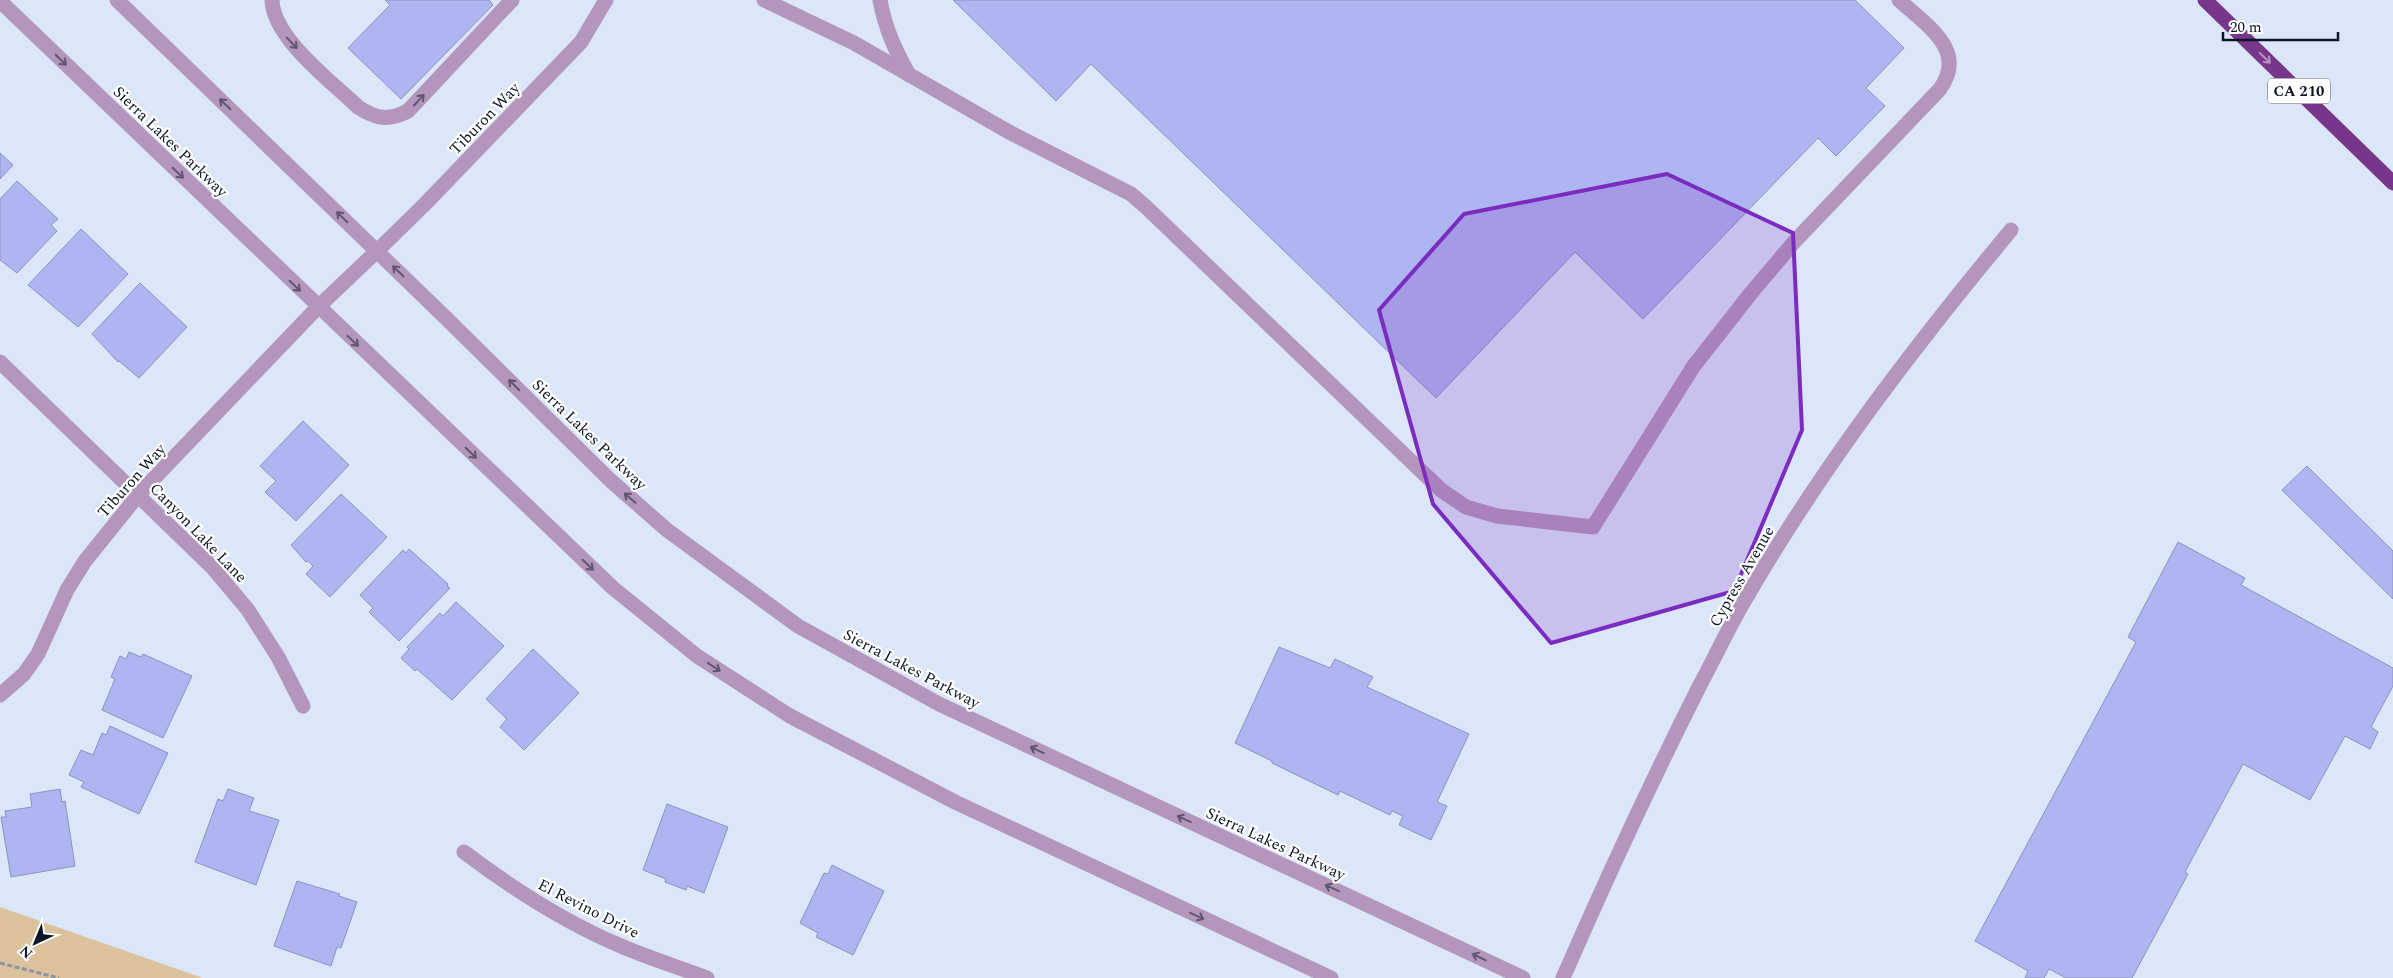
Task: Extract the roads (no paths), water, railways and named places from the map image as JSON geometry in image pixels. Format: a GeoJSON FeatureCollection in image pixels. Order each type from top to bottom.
{"type":"FeatureCollection","features":[{"type":"Feature","properties":{"kind":"highway","name":"CA 210"},"geometry":{"type":"LineString","coordinates":[[2205,0],[2393,183]]}},
{"type":"Feature","properties":{"kind":"street","name":"Sierra Lakes Parkway"},"geometry":{"type":"LineString","coordinates":[[117,0],[377,251],[610,480],[667,530],[798,626],[938,704],[1523,978]]}},
{"type":"Feature","properties":{"kind":"street"},"geometry":{"type":"LineString","coordinates":[[272,0],[277,24],[287,39],[358,107],[382,119],[396,118],[408,111],[512,0]]}},
{"type":"Feature","properties":{"kind":"street","name":"Tiburon Way"},"geometry":{"type":"LineString","coordinates":[[377,251],[426,203],[581,42],[606,0]]}},
{"type":"Feature","properties":{"kind":"street"},"geometry":{"type":"LineString","coordinates":[[764,0],[854,44],[1008,132],[1131,194],[1447,494],[1466,507],[1497,516],[1593,527],[1693,367],[1751,293],[1795,241],[1940,89],[1948,77],[1950,64],[1948,51],[1942,41],[1899,0]]}},
{"type":"Feature","properties":{"kind":"street"},"geometry":{"type":"LineString","coordinates":[[880,0],[885,25],[895,51],[908,75]]}},
{"type":"Feature","properties":{"kind":"street","name":"Sierra Lakes Parkway"},"geometry":{"type":"LineString","coordinates":[[0,1],[613,588],[697,656],[790,716],[955,802],[1331,978]]}},
{"type":"Feature","properties":{"kind":"street","name":"Cypress Avenue"},"geometry":{"type":"LineString","coordinates":[[1563,978],[1667,751],[1741,606],[1790,527],[1852,434],[1924,336],[2011,230]]}},
{"type":"Feature","properties":{"kind":"street"},"geometry":{"type":"LineString","coordinates":[[318,307],[377,251]]}},
{"type":"Feature","properties":{"kind":"street","name":"Tiburon Way"},"geometry":{"type":"LineString","coordinates":[[0,695],[24,674],[38,654],[67,590],[76,575],[139,494],[318,307]]}},
{"type":"Feature","properties":{"kind":"street","name":"Canyon Lake Lane"},"geometry":{"type":"LineString","coordinates":[[0,362],[139,494],[212,567],[248,610],[278,657],[304,706]]}},
{"type":"Feature","properties":{"kind":"street","name":"El Revino Drive"},"geometry":{"type":"LineString","coordinates":[[464,852],[511,888],[562,918],[621,946],[707,978]]}}]}
